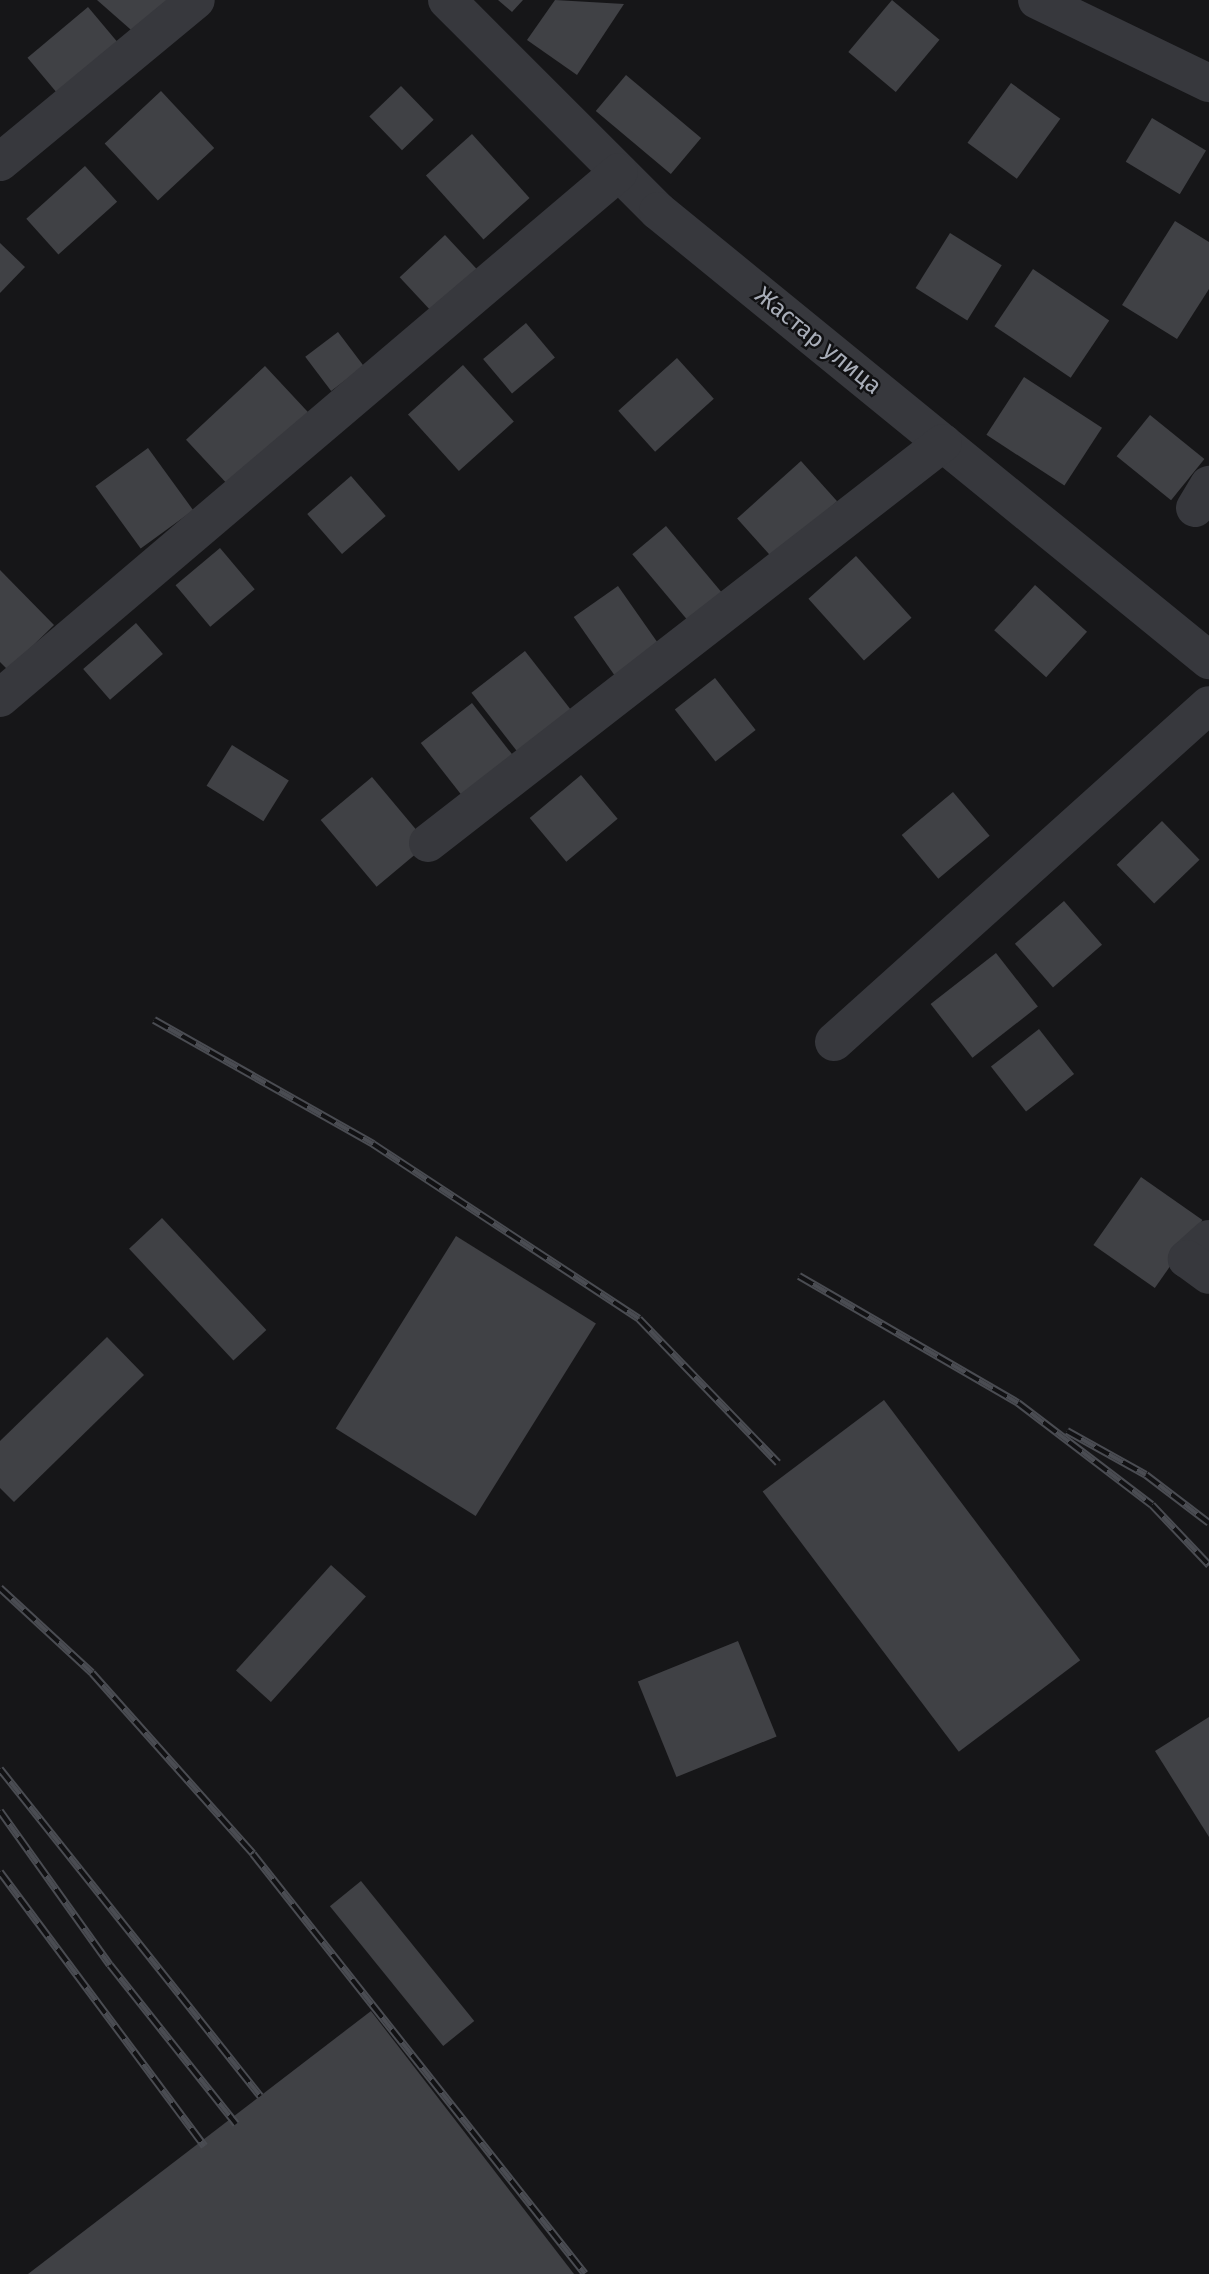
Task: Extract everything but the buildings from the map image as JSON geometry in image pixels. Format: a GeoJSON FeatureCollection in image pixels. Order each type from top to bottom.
{"type":"FeatureCollection","features":[{"type":"Feature","properties":{"kind":"street"},"geometry":{"type":"LineString","coordinates":[[0,162],[196,0]]}},
{"type":"Feature","properties":{"kind":"street","name":"Жастар улица"},"geometry":{"type":"LineString","coordinates":[[447,0],[658,211],[1209,660]]}},
{"type":"Feature","properties":{"kind":"street"},"geometry":{"type":"LineString","coordinates":[[1037,0],[1209,83]]}},
{"type":"Feature","properties":{"kind":"street"},"geometry":{"type":"LineString","coordinates":[[0,698],[619,172]]}},
{"type":"Feature","properties":{"kind":"street"},"geometry":{"type":"LineString","coordinates":[[428,844],[943,443]]}},
{"type":"Feature","properties":{"kind":"street"},"geometry":{"type":"LineString","coordinates":[[834,1042],[1209,705]]}},
{"type":"Feature","properties":{"kind":"street"},"geometry":{"type":"LineString","coordinates":[[1209,1239],[1188,1259],[1209,1275]]}},
{"type":"Feature","properties":{"kind":"railway"},"geometry":{"type":"LineString","coordinates":[[154,1020],[373,1144],[639,1319],[778,1463]]}},
{"type":"Feature","properties":{"kind":"railway"},"geometry":{"type":"LineString","coordinates":[[799,1276],[1018,1403],[1152,1505],[1209,1565]]}},
{"type":"Feature","properties":{"kind":"railway"},"geometry":{"type":"LineString","coordinates":[[1067,1431],[1146,1475],[1209,1523]]}},
{"type":"Feature","properties":{"kind":"railway"},"geometry":{"type":"LineString","coordinates":[[0,1588],[92,1673],[253,1854],[585,2274]]}},
{"type":"Feature","properties":{"kind":"railway"},"geometry":{"type":"LineString","coordinates":[[0,1769],[260,2096]]}},
{"type":"Feature","properties":{"kind":"railway"},"geometry":{"type":"LineString","coordinates":[[0,1811],[110,1965],[236,2124]]}},
{"type":"Feature","properties":{"kind":"railway"},"geometry":{"type":"LineString","coordinates":[[0,1872],[204,2146]]}}]}
